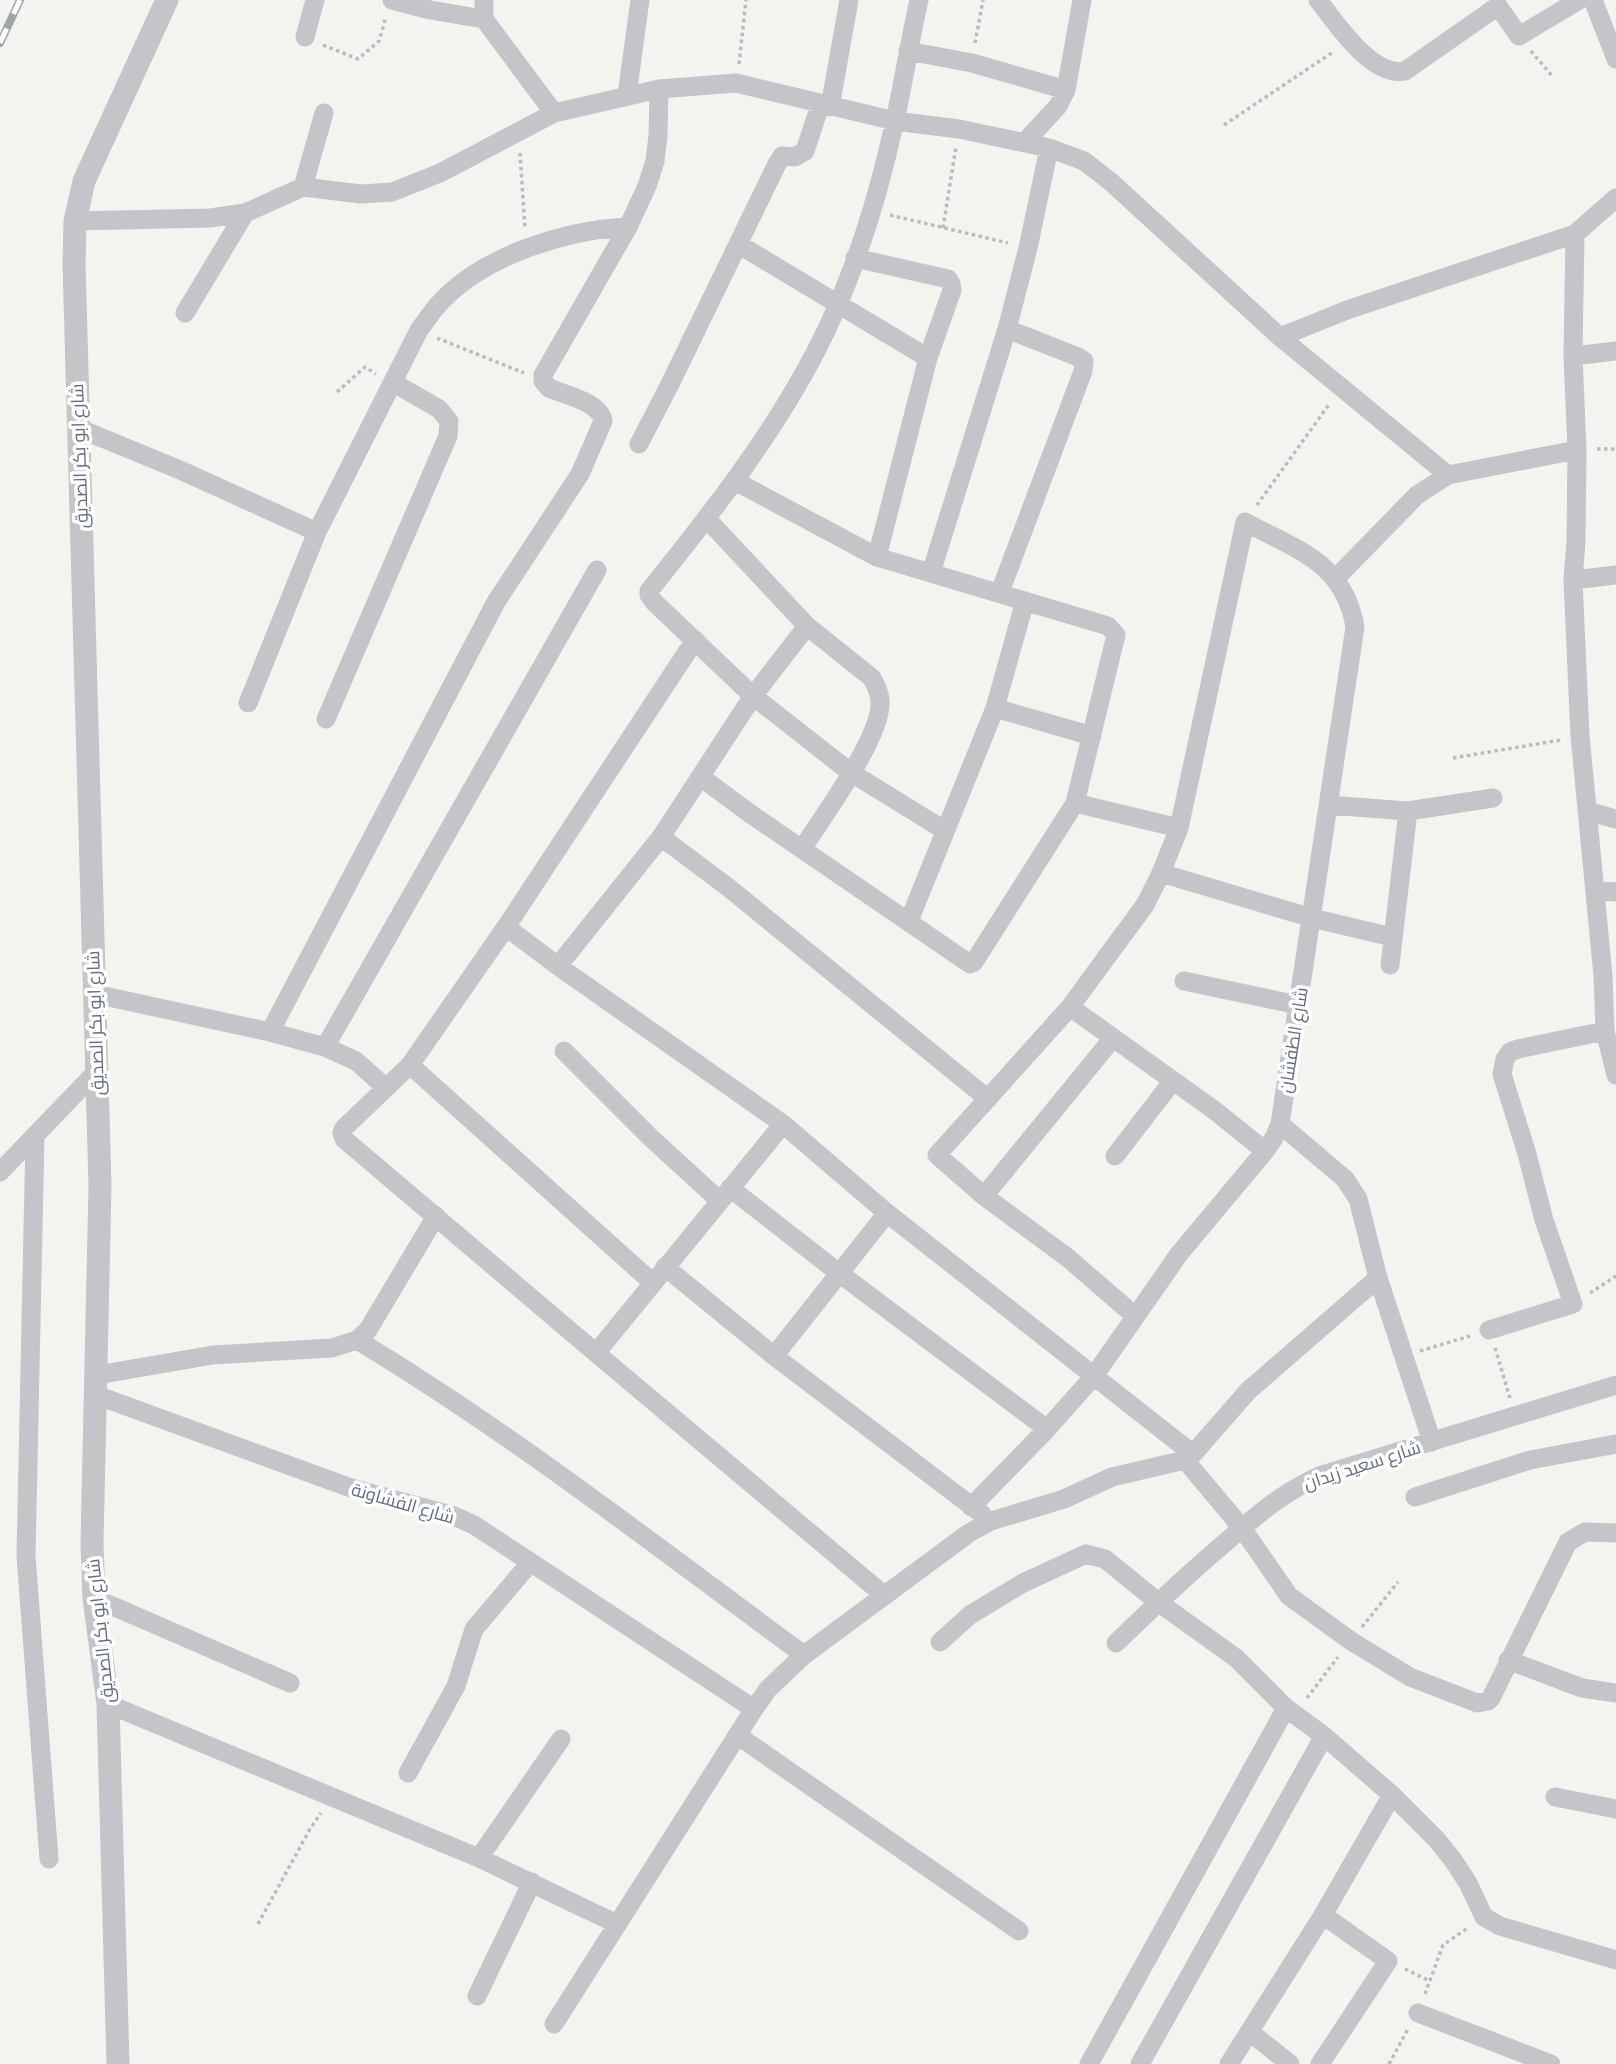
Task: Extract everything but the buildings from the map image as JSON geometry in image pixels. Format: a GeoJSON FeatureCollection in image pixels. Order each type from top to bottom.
{"type":"FeatureCollection","features":[{"type":"Feature","properties":{"kind":"street","name":"شارع ابو بكر الصديق"},"geometry":{"type":"LineString","coordinates":[[118,2064],[108,1704],[94,1598],[92,1489],[97,1385],[100,1196],[74,263],[75,221],[83,181],[167,0]]}},
{"type":"Feature","properties":{"kind":"street"},"geometry":{"type":"LineString","coordinates":[[305,37],[316,0]]}},
{"type":"Feature","properties":{"kind":"street"},"geometry":{"type":"LineString","coordinates":[[627,95],[640,0]]}},
{"type":"Feature","properties":{"kind":"street"},"geometry":{"type":"LineString","coordinates":[[919,0],[895,121],[871,210],[855,258],[817,350],[735,481],[649,591],[649,595],[753,696],[850,772],[944,830]]}},
{"type":"Feature","properties":{"kind":"street"},"geometry":{"type":"LineString","coordinates":[[1024,143],[1058,106],[1066,90],[1082,0]]}},
{"type":"Feature","properties":{"kind":"street"},"geometry":{"type":"LineString","coordinates":[[1318,0],[1350,41],[1374,62],[1389,71],[1399,72],[1405,71],[1498,6],[1519,36],[1579,0]]}},
{"type":"Feature","properties":{"kind":"street"},"geometry":{"type":"LineString","coordinates":[[1594,0],[1616,59]]}},
{"type":"Feature","properties":{"kind":"street"},"geometry":{"type":"LineString","coordinates":[[639,444],[782,156],[796,157],[805,151],[825,106],[844,1]]}},
{"type":"Feature","properties":{"kind":"street"},"geometry":{"type":"LineString","coordinates":[[390,5],[430,10],[484,9],[554,113]]}},
{"type":"Feature","properties":{"kind":"street"},"geometry":{"type":"LineString","coordinates":[[908,51],[972,63],[1066,90]]}},
{"type":"Feature","properties":{"kind":"street"},"geometry":{"type":"LineString","coordinates":[[75,221],[210,218],[245,214],[303,187],[361,194],[392,192],[440,173],[554,113],[659,89],[736,83],[895,121],[959,129],[1049,148],[1084,162],[1111,182],[1280,337],[1448,475]]}},
{"type":"Feature","properties":{"kind":"street"},"geometry":{"type":"LineString","coordinates":[[270,1032],[496,602],[576,481],[603,421],[602,414],[596,408],[549,388],[543,381],[543,375],[628,227],[647,186],[655,161],[659,89]]}},
{"type":"Feature","properties":{"kind":"street"},"geometry":{"type":"LineString","coordinates":[[303,187],[324,113]]}},
{"type":"Feature","properties":{"kind":"street"},"geometry":{"type":"LineString","coordinates":[[931,573],[1007,329],[1028,248],[1049,148]]}},
{"type":"Feature","properties":{"kind":"street"},"geometry":{"type":"LineString","coordinates":[[1280,337],[1347,310],[1575,234],[1616,198]]}},
{"type":"Feature","properties":{"kind":"street"},"geometry":{"type":"LineString","coordinates":[[185,313],[245,214]]}},
{"type":"Feature","properties":{"kind":"street"},"geometry":{"type":"LineString","coordinates":[[248,703],[317,532],[419,330],[439,304],[484,268],[526,249],[603,228],[628,227]]}},
{"type":"Feature","properties":{"kind":"street"},"geometry":{"type":"LineString","coordinates":[[1575,234],[1573,356],[1577,450],[1573,580],[1580,737],[1595,890],[1610,976],[1605,1031],[1616,1075]]}},
{"type":"Feature","properties":{"kind":"street"},"geometry":{"type":"LineString","coordinates":[[738,244],[928,358]]}},
{"type":"Feature","properties":{"kind":"street"},"geometry":{"type":"LineString","coordinates":[[855,258],[947,279],[952,290],[928,358],[877,557]]}},
{"type":"Feature","properties":{"kind":"street"},"geometry":{"type":"LineString","coordinates":[[1000,592],[1083,371],[1084,361],[1007,329]]}},
{"type":"Feature","properties":{"kind":"street"},"geometry":{"type":"LineString","coordinates":[[1573,356],[1616,351]]}},
{"type":"Feature","properties":{"kind":"street"},"geometry":{"type":"LineString","coordinates":[[326,719],[448,436],[449,421],[439,410],[394,383]]}},
{"type":"Feature","properties":{"kind":"street"},"geometry":{"type":"LineString","coordinates":[[78,428],[180,470],[317,532]]}},
{"type":"Feature","properties":{"kind":"street"},"geometry":{"type":"LineString","coordinates":[[1336,578],[1417,495],[1448,475],[1577,450]]}},
{"type":"Feature","properties":{"kind":"street"},"geometry":{"type":"LineString","coordinates":[[702,778],[966,962],[974,962],[1075,803],[1116,635],[1108,626],[877,557],[735,481]]}},
{"type":"Feature","properties":{"kind":"street"},"geometry":{"type":"LineString","coordinates":[[707,519],[807,626],[872,678],[878,689],[881,704],[870,738],[802,849]]}},
{"type":"Feature","properties":{"kind":"street"},"geometry":{"type":"LineString","coordinates":[[1135,1316],[1068,1258],[984,1196],[937,1156],[1070,1007],[1145,905],[1161,873],[1179,828],[1245,522]]}},
{"type":"Feature","properties":{"kind":"street","name":"شارع الطفشان"},"geometry":{"type":"LineString","coordinates":[[971,1507],[1094,1376],[1179,1254],[1265,1151],[1280,1124],[1356,627],[1353,610],[1336,578],[1307,555],[1245,522]]}},
{"type":"Feature","properties":{"kind":"street"},"geometry":{"type":"LineString","coordinates":[[325,1047],[597,570]]}},
{"type":"Feature","properties":{"kind":"street"},"geometry":{"type":"LineString","coordinates":[[1573,580],[1616,575]]}},
{"type":"Feature","properties":{"kind":"street"},"geometry":{"type":"LineString","coordinates":[[909,921],[995,708],[1025,601]]}},
{"type":"Feature","properties":{"kind":"street"},"geometry":{"type":"LineString","coordinates":[[558,966],[661,837],[753,696],[807,626]]}},
{"type":"Feature","properties":{"kind":"street"},"geometry":{"type":"LineString","coordinates":[[695,640],[506,927],[410,1065],[344,1128],[342,1133],[344,1139],[885,1596]]}},
{"type":"Feature","properties":{"kind":"street"},"geometry":{"type":"LineString","coordinates":[[995,708],[1092,736]]}},
{"type":"Feature","properties":{"kind":"street"},"geometry":{"type":"LineString","coordinates":[[1329,805],[1408,811],[1493,798]]}},
{"type":"Feature","properties":{"kind":"street"},"geometry":{"type":"LineString","coordinates":[[1075,803],[1179,828]]}},
{"type":"Feature","properties":{"kind":"street"},"geometry":{"type":"LineString","coordinates":[[1390,965],[1408,811]]}},
{"type":"Feature","properties":{"kind":"street"},"geometry":{"type":"LineString","coordinates":[[1587,811],[1616,819]]}},
{"type":"Feature","properties":{"kind":"street"},"geometry":{"type":"LineString","coordinates":[[661,837],[729,888],[988,1099]]}},
{"type":"Feature","properties":{"kind":"street"},"geometry":{"type":"LineString","coordinates":[[1161,873],[1312,918],[1392,937]]}},
{"type":"Feature","properties":{"kind":"street"},"geometry":{"type":"LineString","coordinates":[[1595,890],[1616,892]]}},
{"type":"Feature","properties":{"kind":"street"},"geometry":{"type":"LineString","coordinates":[[506,927],[783,1124],[887,1213],[1094,1376],[1189,1457],[1289,1596],[1351,1641],[1410,1676],[1477,1703],[1488,1702],[1568,1542],[1585,1532],[1616,1533]]}},
{"type":"Feature","properties":{"kind":"street"},"geometry":{"type":"LineString","coordinates":[[1184,981],[1298,1005]]}},
{"type":"Feature","properties":{"kind":"street"},"geometry":{"type":"LineString","coordinates":[[94,994],[270,1032],[325,1047],[356,1061],[386,1088]]}},
{"type":"Feature","properties":{"kind":"street"},"geometry":{"type":"LineString","coordinates":[[1070,1007],[1214,1110],[1265,1151]]}},
{"type":"Feature","properties":{"kind":"street"},"geometry":{"type":"LineString","coordinates":[[1489,1330],[1573,1304],[1544,1220],[1502,1067],[1510,1052],[1518,1049],[1605,1031]]}},
{"type":"Feature","properties":{"kind":"street"},"geometry":{"type":"LineString","coordinates":[[984,1196],[1113,1038]]}},
{"type":"Feature","properties":{"kind":"street"},"geometry":{"type":"LineString","coordinates":[[564,1051],[651,1138],[725,1194],[839,1273],[1047,1429]]}},
{"type":"Feature","properties":{"kind":"street"},"geometry":{"type":"LineString","coordinates":[[410,1065],[659,1275],[774,1356],[991,1521]]}},
{"type":"Feature","properties":{"kind":"street"},"geometry":{"type":"LineString","coordinates":[[0,1172],[97,1071]]}},
{"type":"Feature","properties":{"kind":"street"},"geometry":{"type":"LineString","coordinates":[[1115,1156],[1172,1082]]}},
{"type":"Feature","properties":{"kind":"street"},"geometry":{"type":"LineString","coordinates":[[596,1353],[783,1124]]}},
{"type":"Feature","properties":{"kind":"street"},"geometry":{"type":"LineString","coordinates":[[1280,1124],[1335,1170],[1351,1186],[1358,1199],[1378,1278],[1432,1442]]}},
{"type":"Feature","properties":{"kind":"street"},"geometry":{"type":"LineString","coordinates":[[35,1136],[26,1556],[49,1859]]}},
{"type":"Feature","properties":{"kind":"street"},"geometry":{"type":"LineString","coordinates":[[774,1356],[887,1213]]}},
{"type":"Feature","properties":{"kind":"street"},"geometry":{"type":"LineString","coordinates":[[97,1385],[213,1355],[332,1348],[357,1340],[368,1330],[436,1216]]}},
{"type":"Feature","properties":{"kind":"street"},"geometry":{"type":"LineString","coordinates":[[554,2024],[754,1709],[768,1689],[804,1655],[969,1533],[991,1521],[1064,1499],[1125,1472],[1189,1457],[1248,1391],[1378,1278]]}},
{"type":"Feature","properties":{"kind":"street"},"geometry":{"type":"LineString","coordinates":[[357,1340],[416,1375],[502,1434],[804,1655]]}},
{"type":"Feature","properties":{"kind":"street","name":"شارع الفشاونة"},"geometry":{"type":"LineString","coordinates":[[97,1385],[351,1488],[454,1516],[474,1525],[754,1709]]}},
{"type":"Feature","properties":{"kind":"street","name":"شارع سعيد زيدان"},"geometry":{"type":"LineString","coordinates":[[1116,1643],[1158,1601],[1242,1528],[1281,1495],[1301,1484],[1322,1475],[1616,1385]]}},
{"type":"Feature","properties":{"kind":"street"},"geometry":{"type":"LineString","coordinates":[[1416,1497],[1530,1460],[1616,1444]]}},
{"type":"Feature","properties":{"kind":"street"},"geometry":{"type":"LineString","coordinates":[[940,1642],[970,1615],[1023,1583],[1086,1554],[1105,1559],[1236,1658],[1290,1711],[1324,1736],[1392,1795],[1454,1860],[1484,1917],[1500,1926],[1616,1960]]}},
{"type":"Feature","properties":{"kind":"street"},"geometry":{"type":"LineString","coordinates":[[408,1773],[456,1686],[474,1629],[530,1563]]}},
{"type":"Feature","properties":{"kind":"street"},"geometry":{"type":"LineString","coordinates":[[94,1598],[290,1683]]}},
{"type":"Feature","properties":{"kind":"street"},"geometry":{"type":"LineString","coordinates":[[1508,1660],[1582,1688],[1616,1693]]}},
{"type":"Feature","properties":{"kind":"street"},"geometry":{"type":"LineString","coordinates":[[108,1704],[479,1858],[617,1924]]}},
{"type":"Feature","properties":{"kind":"street"},"geometry":{"type":"LineString","coordinates":[[1089,2064],[1290,1711]]}},
{"type":"Feature","properties":{"kind":"street"},"geometry":{"type":"LineString","coordinates":[[737,1735],[1019,1931]]}},
{"type":"Feature","properties":{"kind":"street"},"geometry":{"type":"LineString","coordinates":[[1140,2064],[1324,1736]]}},
{"type":"Feature","properties":{"kind":"street"},"geometry":{"type":"LineString","coordinates":[[479,1858],[561,1739]]}},
{"type":"Feature","properties":{"kind":"street"},"geometry":{"type":"LineString","coordinates":[[1229,2064],[1323,1915],[1392,1795]]}},
{"type":"Feature","properties":{"kind":"street"},"geometry":{"type":"LineString","coordinates":[[1555,1797],[1616,1809]]}},
{"type":"Feature","properties":{"kind":"street"},"geometry":{"type":"LineString","coordinates":[[477,1996],[532,1882]]}},
{"type":"Feature","properties":{"kind":"street"},"geometry":{"type":"LineString","coordinates":[[1320,2064],[1388,1961],[1323,1915]]}},
{"type":"Feature","properties":{"kind":"street"},"geometry":{"type":"LineString","coordinates":[[1418,2013],[1551,2064]]}},
{"type":"Feature","properties":{"kind":"street"},"geometry":{"type":"LineString","coordinates":[[1250,2032],[1290,2064]]}},
{"type":"Feature","properties":{"kind":"path"},"geometry":{"type":"LineString","coordinates":[[736,83],[746,0]]}},
{"type":"Feature","properties":{"kind":"path"},"geometry":{"type":"LineString","coordinates":[[972,63],[983,0]]}},
{"type":"Feature","properties":{"kind":"path"},"geometry":{"type":"LineString","coordinates":[[305,37],[358,59],[379,41],[390,5]]}},
{"type":"Feature","properties":{"kind":"path"},"geometry":{"type":"LineString","coordinates":[[1519,36],[1552,77]]}},
{"type":"Feature","properties":{"kind":"path"},"geometry":{"type":"LineString","coordinates":[[1224,125],[1350,41]]}},
{"type":"Feature","properties":{"kind":"path"},"geometry":{"type":"LineString","coordinates":[[943,228],[959,129]]}},
{"type":"Feature","properties":{"kind":"path"},"geometry":{"type":"LineString","coordinates":[[518,133],[526,249]]}},
{"type":"Feature","properties":{"kind":"path"},"geometry":{"type":"LineString","coordinates":[[871,210],[1028,248]]}},
{"type":"Feature","properties":{"kind":"path"},"geometry":{"type":"LineString","coordinates":[[419,330],[543,381]]}},
{"type":"Feature","properties":{"kind":"path"},"geometry":{"type":"LineString","coordinates":[[337,392],[365,367],[394,383]]}},
{"type":"Feature","properties":{"kind":"path"},"geometry":{"type":"LineString","coordinates":[[1245,522],[1342,387]]}},
{"type":"Feature","properties":{"kind":"path"},"geometry":{"type":"LineString","coordinates":[[1453,758],[1580,737]]}},
{"type":"Feature","properties":{"kind":"path"},"geometry":{"type":"LineString","coordinates":[[1573,1304],[1616,1276]]}},
{"type":"Feature","properties":{"kind":"path"},"geometry":{"type":"LineString","coordinates":[[1405,1356],[1489,1330],[1515,1416]]}},
{"type":"Feature","properties":{"kind":"path"},"geometry":{"type":"LineString","coordinates":[[1290,1711],[1398,1582]]}},
{"type":"Feature","properties":{"kind":"path"},"geometry":{"type":"LineString","coordinates":[[258,1924],[310,1829],[333,1797]]}},
{"type":"Feature","properties":{"kind":"path"},"geometry":{"type":"LineString","coordinates":[[1388,1961],[1430,1981],[1443,1944],[1484,1917]]}},
{"type":"Feature","properties":{"kind":"path"},"geometry":{"type":"LineString","coordinates":[[1389,2064],[1418,2013]]}},
{"type":"Feature","properties":{"kind":"railway"},"geometry":{"type":"LineString","coordinates":[[0,43],[20,0]]}}]}
